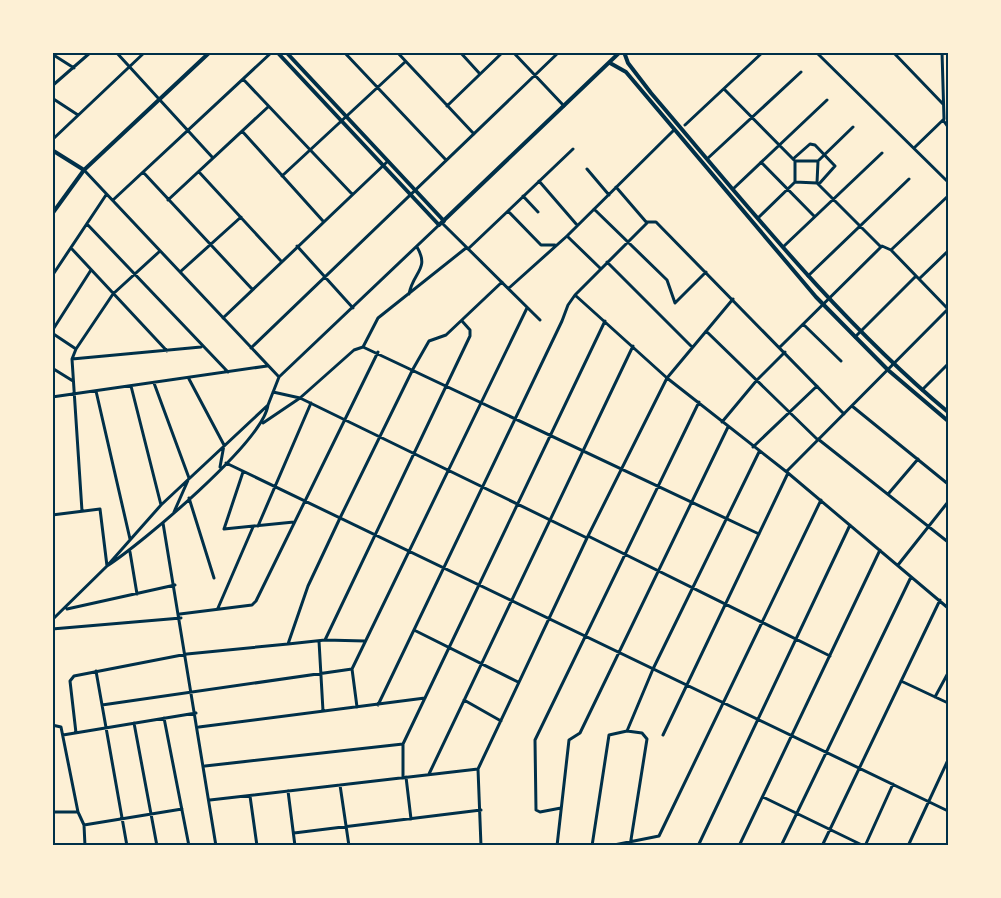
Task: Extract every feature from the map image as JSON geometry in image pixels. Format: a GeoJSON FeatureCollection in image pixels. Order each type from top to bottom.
{"type":"FeatureCollection","features":[{"type":"Feature","properties":{"kind":"street"},"geometry":{"type":"LineString","coordinates":[[52,86],[91,52]]}},
{"type":"Feature","properties":{"kind":"street"},"geometry":{"type":"LineString","coordinates":[[116,52],[213,158]]}},
{"type":"Feature","properties":{"kind":"street"},"geometry":{"type":"LineString","coordinates":[[52,140],[145,52]]}},
{"type":"Feature","properties":{"kind":"street"},"geometry":{"type":"LineString","coordinates":[[52,214],[84,170],[210,52]]}},
{"type":"Feature","properties":{"kind":"street"},"geometry":{"type":"LineString","coordinates":[[113,201],[272,52]]}},
{"type":"Feature","properties":{"kind":"street"},"geometry":{"type":"LineString","coordinates":[[277,52],[411,195],[540,320]]}},
{"type":"Feature","properties":{"kind":"street"},"geometry":{"type":"LineString","coordinates":[[286,52],[416,190],[442,223]]}},
{"type":"Feature","properties":{"kind":"street"},"geometry":{"type":"LineString","coordinates":[[344,52],[447,160]]}},
{"type":"Feature","properties":{"kind":"street"},"geometry":{"type":"LineString","coordinates":[[397,52],[474,134]]}},
{"type":"Feature","properties":{"kind":"street"},"geometry":{"type":"LineString","coordinates":[[460,52],[480,74]]}},
{"type":"Feature","properties":{"kind":"street"},"geometry":{"type":"LineString","coordinates":[[513,52],[564,106]]}},
{"type":"Feature","properties":{"kind":"street"},"geometry":{"type":"LineString","coordinates":[[251,348],[559,52]]}},
{"type":"Feature","properties":{"kind":"street"},"geometry":{"type":"LineString","coordinates":[[263,423],[279,377],[620,52]]}},
{"type":"Feature","properties":{"kind":"street"},"geometry":{"type":"LineString","coordinates":[[624,52],[627,63],[651,93],[828,299],[894,364],[948,412]]}},
{"type":"Feature","properties":{"kind":"street"},"geometry":{"type":"LineString","coordinates":[[685,125],[763,52]]}},
{"type":"Feature","properties":{"kind":"street"},"geometry":{"type":"LineString","coordinates":[[816,52],[948,180]]}},
{"type":"Feature","properties":{"kind":"street"},"geometry":{"type":"LineString","coordinates":[[893,52],[944,106]]}},
{"type":"Feature","properties":{"kind":"street"},"geometry":{"type":"LineString","coordinates":[[942,52],[943,120],[948,127]]}},
{"type":"Feature","properties":{"kind":"street"},"geometry":{"type":"LineString","coordinates":[[447,106],[502,53]]}},
{"type":"Feature","properties":{"kind":"street"},"geometry":{"type":"LineString","coordinates":[[52,54],[74,68]]}},
{"type":"Feature","properties":{"kind":"street"},"geometry":{"type":"LineString","coordinates":[[282,176],[405,62]]}},
{"type":"Feature","properties":{"kind":"street"},"geometry":{"type":"LineString","coordinates":[[610,63],[626,72],[823,304],[888,370],[948,421]]}},
{"type":"Feature","properties":{"kind":"street"},"geometry":{"type":"LineString","coordinates":[[707,159],[801,72]]}},
{"type":"Feature","properties":{"kind":"street"},"geometry":{"type":"LineString","coordinates":[[243,79],[352,194]]}},
{"type":"Feature","properties":{"kind":"street"},"geometry":{"type":"LineString","coordinates":[[724,89],[794,160],[795,182]]}},
{"type":"Feature","properties":{"kind":"street"},"geometry":{"type":"LineString","coordinates":[[52,98],[78,115]]}},
{"type":"Feature","properties":{"kind":"street"},"geometry":{"type":"LineString","coordinates":[[733,189],[827,100]]}},
{"type":"Feature","properties":{"kind":"street"},"geometry":{"type":"LineString","coordinates":[[168,200],[268,107]]}},
{"type":"Feature","properties":{"kind":"street"},"geometry":{"type":"LineString","coordinates":[[914,148],[943,120]]}},
{"type":"Feature","properties":{"kind":"street"},"geometry":{"type":"LineString","coordinates":[[794,160],[818,161],[853,127]]}},
{"type":"Feature","properties":{"kind":"street"},"geometry":{"type":"LineString","coordinates":[[509,288],[578,226],[674,130]]}},
{"type":"Feature","properties":{"kind":"street"},"geometry":{"type":"LineString","coordinates":[[242,131],[323,221]]}},
{"type":"Feature","properties":{"kind":"street"},"geometry":{"type":"LineString","coordinates":[[758,218],[795,182],[818,183],[835,166],[813,144],[794,160]]}},
{"type":"Feature","properties":{"kind":"street"},"geometry":{"type":"LineString","coordinates":[[363,347],[378,318],[467,249],[573,149]]}},
{"type":"Feature","properties":{"kind":"street"},"geometry":{"type":"LineString","coordinates":[[52,150],[84,170],[279,377]]}},
{"type":"Feature","properties":{"kind":"street"},"geometry":{"type":"LineString","coordinates":[[783,247],[882,153]]}},
{"type":"Feature","properties":{"kind":"street"},"geometry":{"type":"LineString","coordinates":[[223,318],[388,161]]}},
{"type":"Feature","properties":{"kind":"street"},"geometry":{"type":"LineString","coordinates":[[663,735],[787,472],[948,309],[891,250],[880,246],[818,183],[818,161]]}},
{"type":"Feature","properties":{"kind":"street"},"geometry":{"type":"LineString","coordinates":[[761,162],[815,216]]}},
{"type":"Feature","properties":{"kind":"street"},"geometry":{"type":"LineString","coordinates":[[587,169],[609,195]]}},
{"type":"Feature","properties":{"kind":"street"},"geometry":{"type":"LineString","coordinates":[[143,172],[252,289]]}},
{"type":"Feature","properties":{"kind":"street"},"geometry":{"type":"LineString","coordinates":[[198,172],[281,261]]}},
{"type":"Feature","properties":{"kind":"street"},"geometry":{"type":"LineString","coordinates":[[808,276],[909,179]]}},
{"type":"Feature","properties":{"kind":"street"},"geometry":{"type":"LineString","coordinates":[[539,181],[578,226]]}},
{"type":"Feature","properties":{"kind":"street"},"geometry":{"type":"LineString","coordinates":[[616,187],[647,222]]}},
{"type":"Feature","properties":{"kind":"street"},"geometry":{"type":"LineString","coordinates":[[52,276],[107,194]]}},
{"type":"Feature","properties":{"kind":"street"},"geometry":{"type":"LineString","coordinates":[[524,196],[538,212]]}},
{"type":"Feature","properties":{"kind":"street"},"geometry":{"type":"LineString","coordinates":[[891,250],[948,196]]}},
{"type":"Feature","properties":{"kind":"street"},"geometry":{"type":"LineString","coordinates":[[594,209],[668,280],[675,303],[706,272]]}},
{"type":"Feature","properties":{"kind":"street"},"geometry":{"type":"LineString","coordinates":[[508,211],[541,245],[557,245]]}},
{"type":"Feature","properties":{"kind":"street"},"geometry":{"type":"LineString","coordinates":[[180,272],[241,217]]}},
{"type":"Feature","properties":{"kind":"street"},"geometry":{"type":"LineString","coordinates":[[378,705],[568,305],[575,295],[647,222],[656,222],[844,414]]}},
{"type":"Feature","properties":{"kind":"street"},"geometry":{"type":"LineString","coordinates":[[87,224],[228,372]]}},
{"type":"Feature","properties":{"kind":"street"},"geometry":{"type":"LineString","coordinates":[[567,236],[601,268]]}},
{"type":"Feature","properties":{"kind":"street"},"geometry":{"type":"LineString","coordinates":[[297,246],[353,308]]}},
{"type":"Feature","properties":{"kind":"street"},"geometry":{"type":"LineString","coordinates":[[409,294],[411,285],[423,266],[423,259],[417,246]]}},
{"type":"Feature","properties":{"kind":"street"},"geometry":{"type":"LineString","coordinates":[[780,347],[880,246]]}},
{"type":"Feature","properties":{"kind":"street"},"geometry":{"type":"LineString","coordinates":[[71,248],[166,351]]}},
{"type":"Feature","properties":{"kind":"street"},"geometry":{"type":"LineString","coordinates":[[82,511],[72,359],[76,349],[113,294],[160,250]]}},
{"type":"Feature","properties":{"kind":"street"},"geometry":{"type":"LineString","coordinates":[[855,337],[948,251]]}},
{"type":"Feature","properties":{"kind":"street"},"geometry":{"type":"LineString","coordinates":[[607,262],[692,347]]}},
{"type":"Feature","properties":{"kind":"street"},"geometry":{"type":"LineString","coordinates":[[76,349],[52,332],[91,270]]}},
{"type":"Feature","properties":{"kind":"street"},"geometry":{"type":"LineString","coordinates":[[288,644],[308,586],[413,369],[429,341],[446,335],[502,282]]}},
{"type":"Feature","properties":{"kind":"street"},"geometry":{"type":"LineString","coordinates":[[575,295],[667,378],[787,472],[948,608]]}},
{"type":"Feature","properties":{"kind":"street"},"geometry":{"type":"LineString","coordinates":[[481,846],[482,810],[478,769],[518,682],[587,537],[667,378],[733,300]]}},
{"type":"Feature","properties":{"kind":"street"},"geometry":{"type":"LineString","coordinates":[[357,707],[352,669],[527,308]]}},
{"type":"Feature","properties":{"kind":"street"},"geometry":{"type":"LineString","coordinates":[[325,640],[470,336],[470,330],[461,321]]}},
{"type":"Feature","properties":{"kind":"street"},"geometry":{"type":"LineString","coordinates":[[411,819],[403,744],[605,321]]}},
{"type":"Feature","properties":{"kind":"street"},"geometry":{"type":"LineString","coordinates":[[804,324],[841,361]]}},
{"type":"Feature","properties":{"kind":"street"},"geometry":{"type":"LineString","coordinates":[[706,330],[818,440],[889,493],[948,542]]}},
{"type":"Feature","properties":{"kind":"street"},"geometry":{"type":"LineString","coordinates":[[429,774],[633,345]]}},
{"type":"Feature","properties":{"kind":"street"},"geometry":{"type":"LineString","coordinates":[[72,359],[202,346]]}},
{"type":"Feature","properties":{"kind":"street"},"geometry":{"type":"LineString","coordinates":[[107,566],[130,552],[163,523],[249,441],[263,423],[300,398],[354,350],[363,347],[378,352],[759,534]]}},
{"type":"Feature","properties":{"kind":"street"},"geometry":{"type":"LineString","coordinates":[[52,629],[181,616],[252,605],[378,352]]}},
{"type":"Feature","properties":{"kind":"street"},"geometry":{"type":"LineString","coordinates":[[722,422],[757,380],[785,352]]}},
{"type":"Feature","properties":{"kind":"street"},"geometry":{"type":"LineString","coordinates":[[922,390],[948,364]]}},
{"type":"Feature","properties":{"kind":"street"},"geometry":{"type":"LineString","coordinates":[[52,397],[269,366]]}},
{"type":"Feature","properties":{"kind":"street"},"geometry":{"type":"LineString","coordinates":[[52,368],[73,381]]}},
{"type":"Feature","properties":{"kind":"street"},"geometry":{"type":"LineString","coordinates":[[189,379],[224,445],[220,469]]}},
{"type":"Feature","properties":{"kind":"street"},"geometry":{"type":"LineString","coordinates":[[154,383],[189,478],[173,513]]}},
{"type":"Feature","properties":{"kind":"street"},"geometry":{"type":"LineString","coordinates":[[131,386],[161,505]]}},
{"type":"Feature","properties":{"kind":"street"},"geometry":{"type":"LineString","coordinates":[[753,447],[817,386]]}},
{"type":"Feature","properties":{"kind":"street"},"geometry":{"type":"LineString","coordinates":[[96,391],[130,540]]}},
{"type":"Feature","properties":{"kind":"street"},"geometry":{"type":"LineString","coordinates":[[273,392],[300,398],[345,419],[830,656]]}},
{"type":"Feature","properties":{"kind":"street"},"geometry":{"type":"LineString","coordinates":[[561,808],[540,812],[536,810],[535,740],[699,402]]}},
{"type":"Feature","properties":{"kind":"street"},"geometry":{"type":"LineString","coordinates":[[258,526],[273,486],[311,403]]}},
{"type":"Feature","properties":{"kind":"street"},"geometry":{"type":"LineString","coordinates":[[52,620],[107,566],[161,505],[268,405]]}},
{"type":"Feature","properties":{"kind":"street"},"geometry":{"type":"LineString","coordinates":[[852,406],[948,484]]}},
{"type":"Feature","properties":{"kind":"street"},"geometry":{"type":"LineString","coordinates":[[557,846],[569,741],[580,733],[728,427]]}},
{"type":"Feature","properties":{"kind":"street"},"geometry":{"type":"LineString","coordinates":[[627,731],[653,669],[759,452]]}},
{"type":"Feature","properties":{"kind":"street"},"geometry":{"type":"LineString","coordinates":[[889,493],[918,459]]}},
{"type":"Feature","properties":{"kind":"street"},"geometry":{"type":"LineString","coordinates":[[226,463],[948,811]]}},
{"type":"Feature","properties":{"kind":"street"},"geometry":{"type":"LineString","coordinates":[[243,472],[224,528],[294,522]]}},
{"type":"Feature","properties":{"kind":"street"},"geometry":{"type":"LineString","coordinates":[[189,498],[214,578]]}},
{"type":"Feature","properties":{"kind":"street"},"geometry":{"type":"LineString","coordinates":[[609,846],[630,844],[659,836],[821,500]]}},
{"type":"Feature","properties":{"kind":"street"},"geometry":{"type":"LineString","coordinates":[[898,565],[948,502]]}},
{"type":"Feature","properties":{"kind":"street"},"geometry":{"type":"LineString","coordinates":[[52,515],[100,509],[107,566]]}},
{"type":"Feature","properties":{"kind":"street"},"geometry":{"type":"LineString","coordinates":[[163,523],[176,585],[216,846]]}},
{"type":"Feature","properties":{"kind":"street"},"geometry":{"type":"LineString","coordinates":[[698,846],[850,525]]}},
{"type":"Feature","properties":{"kind":"street"},"geometry":{"type":"LineString","coordinates":[[218,609],[253,527]]}},
{"type":"Feature","properties":{"kind":"street"},"geometry":{"type":"LineString","coordinates":[[739,846],[880,550]]}},
{"type":"Feature","properties":{"kind":"street"},"geometry":{"type":"LineString","coordinates":[[130,552],[136,594]]}},
{"type":"Feature","properties":{"kind":"street"},"geometry":{"type":"LineString","coordinates":[[782,846],[911,576]]}},
{"type":"Feature","properties":{"kind":"street"},"geometry":{"type":"LineString","coordinates":[[65,609],[176,585]]}},
{"type":"Feature","properties":{"kind":"street"},"geometry":{"type":"LineString","coordinates":[[822,846],[940,600]]}},
{"type":"Feature","properties":{"kind":"street"},"geometry":{"type":"LineString","coordinates":[[414,630],[518,682]]}},
{"type":"Feature","properties":{"kind":"street"},"geometry":{"type":"LineString","coordinates":[[76,733],[70,681],[74,676],[187,654],[325,640],[365,641]]}},
{"type":"Feature","properties":{"kind":"street"},"geometry":{"type":"LineString","coordinates":[[319,641],[323,712]]}},
{"type":"Feature","properties":{"kind":"street"},"geometry":{"type":"LineString","coordinates":[[102,705],[352,669]]}},
{"type":"Feature","properties":{"kind":"street"},"geometry":{"type":"LineString","coordinates":[[96,671],[127,846]]}},
{"type":"Feature","properties":{"kind":"street"},"geometry":{"type":"LineString","coordinates":[[935,697],[948,673]]}},
{"type":"Feature","properties":{"kind":"street"},"geometry":{"type":"LineString","coordinates":[[901,681],[948,704]]}},
{"type":"Feature","properties":{"kind":"street"},"geometry":{"type":"LineString","coordinates":[[199,728],[425,698]]}},
{"type":"Feature","properties":{"kind":"street"},"geometry":{"type":"LineString","coordinates":[[464,700],[501,721]]}},
{"type":"Feature","properties":{"kind":"street"},"geometry":{"type":"LineString","coordinates":[[63,735],[196,713]]}},
{"type":"Feature","properties":{"kind":"street"},"geometry":{"type":"LineString","coordinates":[[164,718],[189,846]]}},
{"type":"Feature","properties":{"kind":"street"},"geometry":{"type":"LineString","coordinates":[[134,723],[157,846]]}},
{"type":"Feature","properties":{"kind":"street"},"geometry":{"type":"LineString","coordinates":[[52,725],[60,725],[63,735],[78,812],[84,825],[85,846]]}},
{"type":"Feature","properties":{"kind":"street"},"geometry":{"type":"LineString","coordinates":[[592,846],[609,735],[627,731],[642,733],[647,739],[630,844]]}},
{"type":"Feature","properties":{"kind":"street"},"geometry":{"type":"LineString","coordinates":[[205,766],[403,744]]}},
{"type":"Feature","properties":{"kind":"street"},"geometry":{"type":"LineString","coordinates":[[908,846],[948,760]]}},
{"type":"Feature","properties":{"kind":"street"},"geometry":{"type":"LineString","coordinates":[[210,800],[478,769]]}},
{"type":"Feature","properties":{"kind":"street"},"geometry":{"type":"LineString","coordinates":[[763,797],[864,846],[893,784]]}},
{"type":"Feature","properties":{"kind":"street"},"geometry":{"type":"LineString","coordinates":[[340,785],[349,846]]}},
{"type":"Feature","properties":{"kind":"street"},"geometry":{"type":"LineString","coordinates":[[288,791],[295,846]]}},
{"type":"Feature","properties":{"kind":"street"},"geometry":{"type":"LineString","coordinates":[[250,795],[257,846]]}},
{"type":"Feature","properties":{"kind":"street"},"geometry":{"type":"LineString","coordinates":[[84,825],[182,809]]}},
{"type":"Feature","properties":{"kind":"street"},"geometry":{"type":"LineString","coordinates":[[294,833],[482,810]]}},
{"type":"Feature","properties":{"kind":"street"},"geometry":{"type":"LineString","coordinates":[[52,812],[78,812]]}}]}
